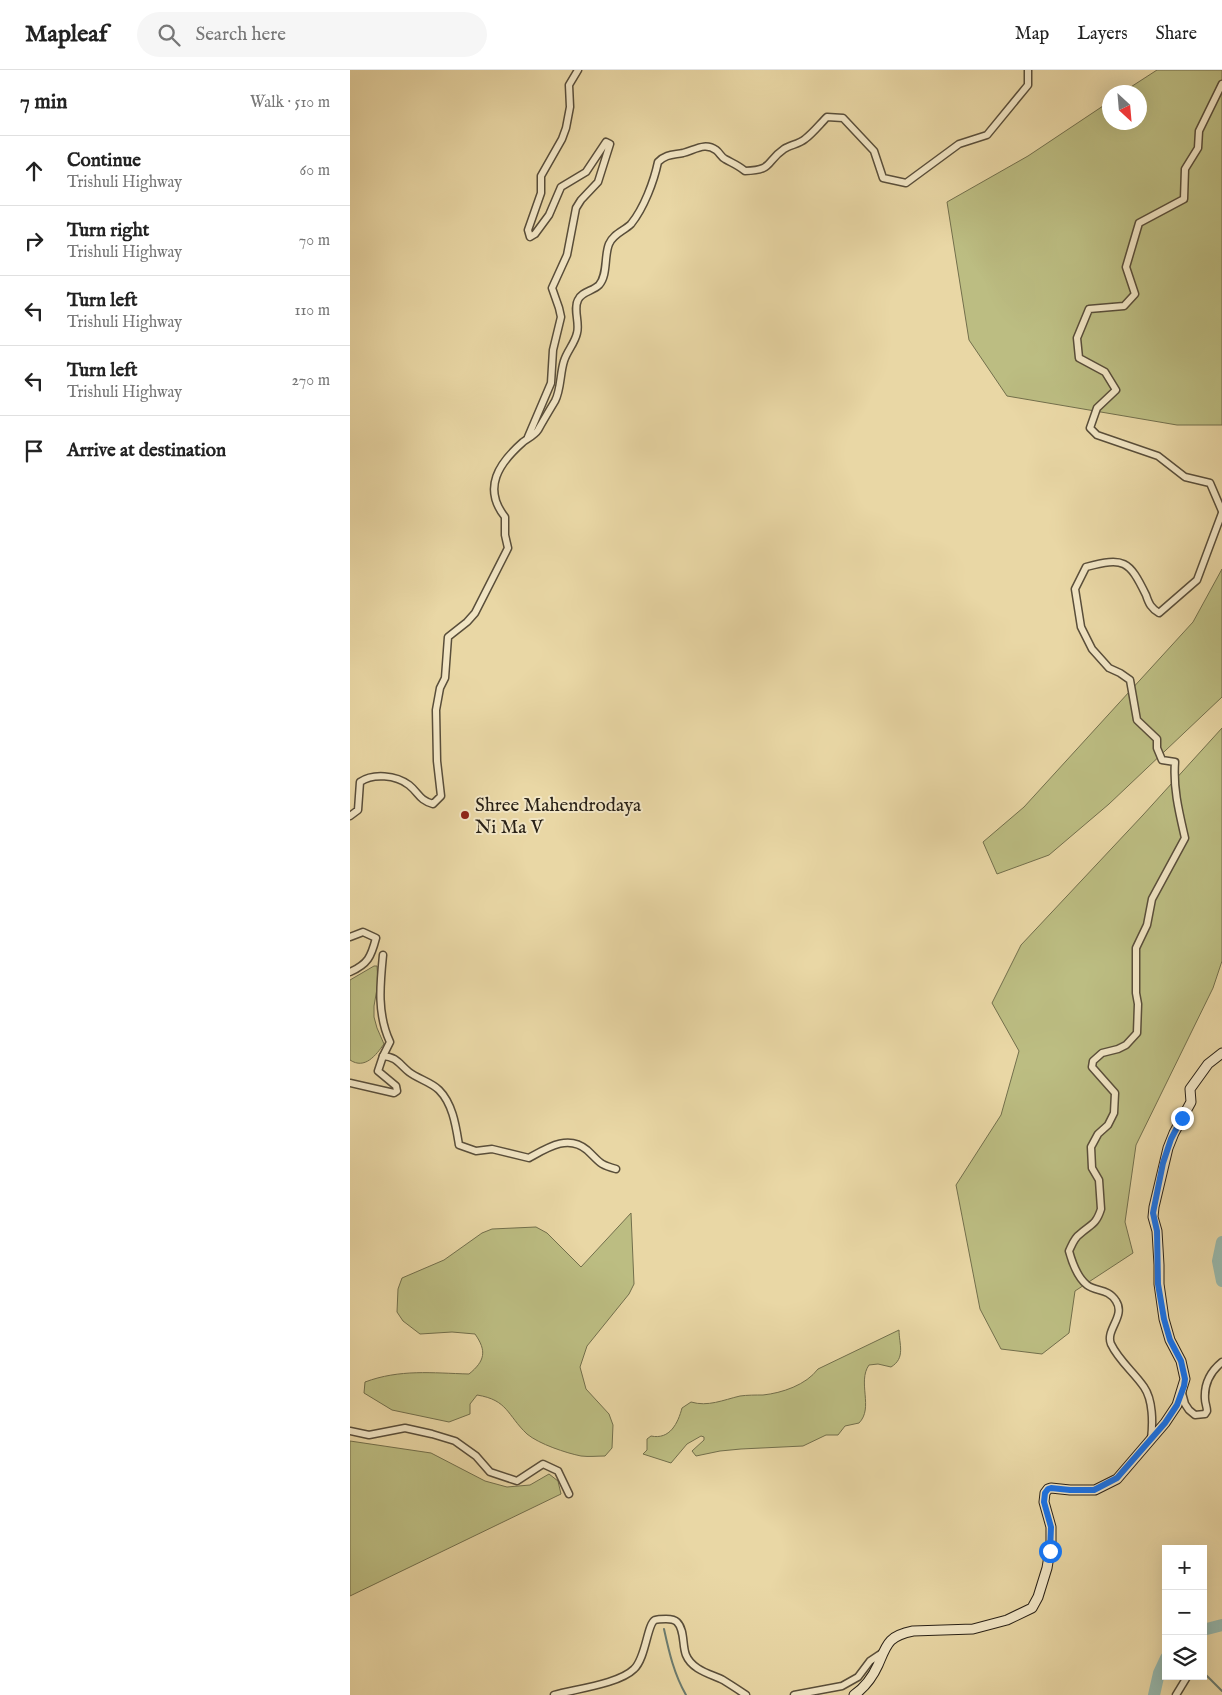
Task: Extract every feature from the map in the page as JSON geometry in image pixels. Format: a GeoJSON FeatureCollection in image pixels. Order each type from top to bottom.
{"type":"FeatureCollection","features":[{"type":"Feature","properties":{"kind":"street"},"geometry":{"type":"LineString","coordinates":[[527,439],[551,384],[553,350],[560,318],[559,308],[552,288],[567,255],[576,208],[598,182],[610,144],[606,142],[586,172],[561,186],[548,215],[535,234],[530,237],[528,230],[541,193],[541,176],[562,139],[566,128],[570,107],[569,85],[578,70]]}},
{"type":"Feature","properties":{"kind":"street"},"geometry":{"type":"LineString","coordinates":[[350,816],[358,810],[360,782],[365,778],[385,776],[398,779],[409,785],[425,802],[434,804],[441,796],[437,761],[436,710],[440,688],[446,678],[448,637],[475,613],[508,548],[504,535],[505,517],[499,509],[494,496],[497,472],[527,439],[538,430],[556,399],[564,359],[577,333],[578,312],[576,305],[578,297],[600,284],[609,244],[616,234],[630,225],[654,181],[658,162],[668,155],[704,146],[716,150],[724,159],[739,165],[745,171],[757,170],[768,166],[786,148],[804,140],[827,116],[843,118],[874,151],[883,178],[906,183],[959,144],[988,135],[1028,85],[1028,70]]}},
{"type":"Feature","properties":{"kind":"street"},"geometry":{"type":"LineString","coordinates":[[1151,1439],[1152,1418],[1147,1392],[1123,1364],[1111,1345],[1111,1332],[1117,1321],[1119,1307],[1106,1291],[1087,1285],[1074,1266],[1069,1251],[1075,1239],[1096,1222],[1100,1214],[1099,1180],[1092,1168],[1092,1147],[1098,1134],[1108,1125],[1114,1113],[1115,1093],[1092,1067],[1093,1061],[1102,1053],[1126,1045],[1136,1033],[1138,1004],[1136,993],[1136,948],[1146,925],[1152,900],[1185,838],[1174,786],[1175,762],[1162,760],[1157,748],[1157,739],[1137,720],[1130,680],[1109,668],[1092,649],[1082,627],[1075,589],[1086,567],[1108,561],[1124,564],[1134,572],[1152,609],[1160,613],[1197,580],[1222,512],[1210,483],[1185,477],[1158,456],[1097,435],[1090,428],[1097,408],[1116,390],[1105,372],[1079,358],[1077,338],[1089,309],[1124,306],[1135,294],[1126,267],[1139,223],[1184,199],[1185,169],[1198,148],[1199,131],[1222,84]]}},
{"type":"Feature","properties":{"kind":"street"},"geometry":{"type":"LineString","coordinates":[[350,937],[364,932],[376,938],[371,955],[360,968],[350,972]]}},
{"type":"Feature","properties":{"kind":"street"},"geometry":{"type":"LineString","coordinates":[[350,1083],[394,1093],[398,1091],[396,1086],[378,1071],[390,1042],[384,1030],[380,1003],[383,955]]}},
{"type":"Feature","properties":{"kind":"street"},"geometry":{"type":"LineString","coordinates":[[854,1695],[872,1675],[879,1664],[884,1648],[893,1638],[904,1633],[920,1631],[973,1629],[1007,1620],[1032,1608],[1040,1592],[1051,1544],[1051,1527],[1044,1502],[1045,1493],[1051,1488],[1082,1491],[1094,1490],[1117,1478],[1124,1472],[1174,1409],[1182,1393],[1185,1379],[1181,1361],[1170,1340],[1164,1319],[1158,1284],[1159,1265],[1157,1231],[1153,1217],[1154,1206],[1163,1163],[1171,1139],[1191,1102],[1190,1089],[1208,1064],[1222,1053]]}},
{"type":"Feature","properties":{"kind":"street"},"geometry":{"type":"LineString","coordinates":[[383,1056],[393,1057],[409,1072],[439,1090],[448,1104],[456,1124],[458,1145],[476,1151],[492,1149],[529,1158],[552,1145],[574,1142],[587,1150],[602,1165],[616,1169]]}},
{"type":"Feature","properties":{"kind":"street"},"geometry":{"type":"LineString","coordinates":[[1182,1393],[1189,1410],[1195,1415],[1205,1414],[1207,1411],[1204,1400],[1205,1392],[1210,1376],[1214,1369],[1222,1362]]}},
{"type":"Feature","properties":{"kind":"street"},"geometry":{"type":"LineString","coordinates":[[350,1431],[369,1434],[405,1428],[432,1434],[455,1441],[476,1456],[490,1472],[517,1481],[543,1464],[558,1471],[569,1494]]}},
{"type":"Feature","properties":{"kind":"street"},"geometry":{"type":"LineString","coordinates":[[554,1695],[602,1684],[633,1671],[642,1656],[650,1626],[655,1620],[661,1619],[674,1620],[678,1623],[686,1656],[695,1666],[723,1680],[746,1695]]}},
{"type":"Feature","properties":{"kind":"street"},"geometry":{"type":"LineString","coordinates":[[794,1695],[842,1686],[858,1676],[870,1661],[882,1654]]}},
{"type":"Feature","properties":{"kind":"street"},"geometry":{"type":"LineString","coordinates":[[1176,1695],[1185,1680]]}},
{"type":"Feature","properties":{"kind":"green space"},"geometry":{"type":"Polygon","coordinates":[[[1157,70],[1222,70],[1222,425],[1177,425],[1007,396],[969,340],[947,202],[1028,156],[1102,107],[1102,130],[1147,130],[1147,85],[1134,85],[1157,70]]]}},
{"type":"Feature","properties":{"kind":"green space"},"geometry":{"type":"Polygon","coordinates":[[[1222,569],[1222,697],[1109,804],[1049,855],[997,874],[983,842],[1024,807],[1193,622],[1222,569]]]}},
{"type":"Feature","properties":{"kind":"green space"},"geometry":{"type":"Polygon","coordinates":[[[1222,728],[1222,961],[1213,988],[1136,1145],[1125,1222],[1133,1253],[1075,1291],[1069,1333],[1042,1354],[1001,1349],[980,1309],[956,1185],[1001,1115],[1019,1051],[992,1003],[1021,945],[1222,728]]]}},
{"type":"Feature","properties":{"kind":"green space"},"geometry":{"type":"Polygon","coordinates":[[[377,966],[378,983],[374,1017],[384,1044],[370,1060],[355,1063],[350,1060],[350,980],[377,966]]]}},
{"type":"Feature","properties":{"kind":"green space"},"geometry":{"type":"Polygon","coordinates":[[[631,1213],[634,1284],[629,1294],[587,1346],[580,1367],[586,1389],[609,1414],[613,1425],[612,1448],[605,1456],[581,1456],[545,1445],[527,1434],[506,1409],[487,1397],[477,1395],[470,1404],[470,1414],[449,1422],[392,1410],[364,1393],[365,1382],[378,1378],[404,1373],[469,1374],[481,1360],[483,1351],[475,1334],[452,1332],[420,1334],[403,1321],[397,1312],[398,1289],[402,1278],[444,1260],[482,1233],[492,1229],[536,1227],[547,1233],[581,1267],[631,1213]]]}},
{"type":"Feature","properties":{"kind":"green space"},"geometry":{"type":"Polygon","coordinates":[[[899,1330],[901,1350],[899,1359],[891,1367],[878,1364],[869,1365],[864,1379],[866,1403],[863,1417],[859,1423],[845,1426],[838,1435],[826,1435],[803,1446],[741,1449],[696,1456],[692,1451],[704,1440],[704,1437],[701,1436],[687,1444],[671,1463],[643,1454],[647,1450],[647,1439],[651,1436],[658,1437],[668,1433],[675,1425],[682,1408],[691,1402],[703,1404],[740,1396],[763,1395],[786,1390],[807,1380],[818,1369],[899,1330]]]}},
{"type":"Feature","properties":{"kind":"green space"},"geometry":{"type":"Polygon","coordinates":[[[350,1441],[431,1453],[485,1481],[507,1487],[530,1485],[549,1474],[558,1481],[561,1494],[350,1596],[350,1441]]]}},
{"type":"Feature","properties":{"kind":"waterway"},"geometry":{"type":"LineString","coordinates":[[1222,1242],[1218,1261],[1222,1281]]}},
{"type":"Feature","properties":{"kind":"waterway"},"geometry":{"type":"LineString","coordinates":[[1207,1629],[1222,1625]]}},
{"type":"Feature","properties":{"kind":"waterway"},"geometry":{"type":"LineString","coordinates":[[664,1629],[675,1671],[686,1695]]}},
{"type":"Feature","properties":{"kind":"waterway"},"geometry":{"type":"LineString","coordinates":[[1154,1695],[1162,1667]]}},
{"type":"Feature","properties":{"kind":"waterway"},"geometry":{"type":"LineString","coordinates":[[1207,1676],[1222,1691]]}},
{"type":"Feature","properties":{"kind":"place","name":"Shree Mahendrodaya Ni Ma V"},"geometry":{"type":"Point","coordinates":[465,815]}},
{"type":"Feature","properties":{"kind":"route"},"geometry":{"type":"LineString","coordinates":[[1050,1551],[1052,1535],[1044,1502],[1045,1493],[1048,1489],[1094,1490],[1117,1478],[1165,1423],[1177,1405],[1184,1386],[1185,1379],[1181,1361],[1170,1340],[1164,1319],[1158,1284],[1157,1231],[1153,1217],[1163,1163],[1171,1139],[1182,1118]]}}]}
